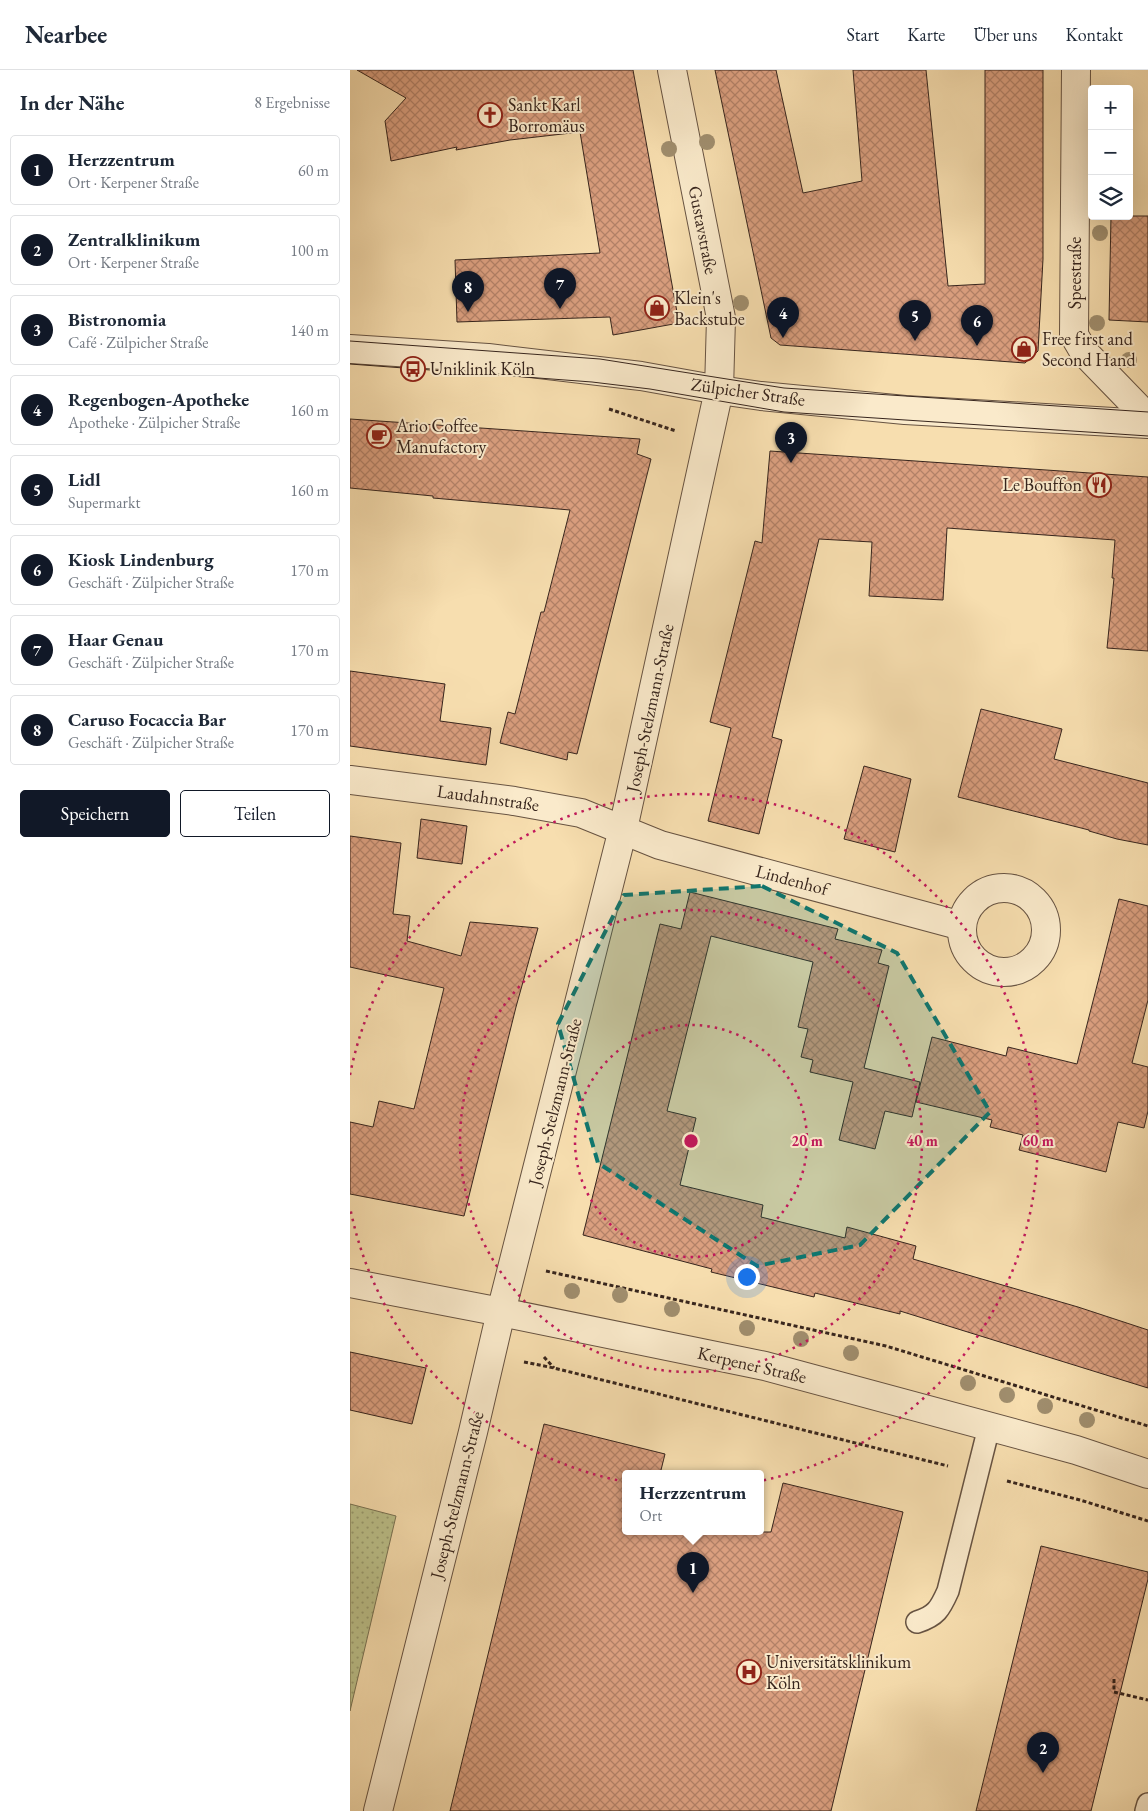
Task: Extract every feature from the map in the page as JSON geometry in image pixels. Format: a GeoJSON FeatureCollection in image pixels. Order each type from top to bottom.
{"type":"FeatureCollection","features":[{"type":"Feature","properties":{"kind":"street","name":"Gustavstraße"},"geometry":{"type":"LineString","coordinates":[[672,70],[721,318],[719,390]]}},
{"type":"Feature","properties":{"kind":"street","name":"Speestraße"},"geometry":{"type":"LineString","coordinates":[[1076,70],[1074,335],[1084,352],[1148,418]]}},
{"type":"Feature","properties":{"kind":"street","name":"Zülpicher Straße"},"geometry":{"type":"LineString","coordinates":[[350,349],[507,360],[641,376],[719,390],[786,399],[904,410],[1148,424]]}},
{"type":"Feature","properties":{"kind":"street","name":"Joseph-Stelzmann-Straße"},"geometry":{"type":"LineString","coordinates":[[378,1811],[623,829],[719,390]]}},
{"type":"Feature","properties":{"kind":"street","name":"Laudahnstraße"},"geometry":{"type":"LineString","coordinates":[[350,780],[514,801],[581,813],[623,829]]}},
{"type":"Feature","properties":{"kind":"street","name":"Lindenhof"},"geometry":{"type":"LineString","coordinates":[[623,829],[660,845],[962,926]]}},
{"type":"Feature","properties":{"kind":"street","name":"Kerpener Straße"},"geometry":{"type":"LineString","coordinates":[[350,1283],[765,1366],[1076,1450],[1148,1474]]}},
{"type":"Feature","properties":{"kind":"lane"},"geometry":{"type":"LineString","coordinates":[[917,1622],[929,1618],[940,1610],[948,1592],[989,1427]]}},
{"type":"Feature","properties":{"kind":"lane"},"geometry":{"type":"LineString","coordinates":[[1146,1811],[1148,1804]]}},
{"type":"Feature","properties":{"kind":"path"},"geometry":{"type":"LineString","coordinates":[[602,406],[664,428],[708,440]]}},
{"type":"Feature","properties":{"kind":"path"},"geometry":{"type":"LineString","coordinates":[[514,1264],[886,1346],[1148,1426]]}},
{"type":"Feature","properties":{"kind":"path"},"geometry":{"type":"LineString","coordinates":[[554,1368],[1080,1500],[1148,1521]]}},
{"type":"Feature","properties":{"kind":"path"},"geometry":{"type":"LineString","coordinates":[[1114,1679],[1114,1692],[1148,1700]]}},
{"type":"Feature","properties":{"kind":"highlighted area"},"geometry":{"type":"Polygon","coordinates":[[[762,886],[897,953],[990,1112],[860,1245],[757,1266],[598,1163],[558,1024],[624,895],[762,886]]]}},
{"type":"Feature","properties":{"kind":"green space"},"geometry":{"type":"Polygon","coordinates":[[[350,1504],[396,1516],[350,1711],[350,1504]]]}},
{"type":"Feature","properties":{"kind":"building"},"geometry":{"type":"Polygon","coordinates":[[[357,70],[633,70],[679,323],[613,335],[610,317],[457,322],[455,260],[600,253],[580,132],[510,140],[456,150],[457,147],[391,161],[385,121],[406,98],[357,70]]]}},
{"type":"Feature","properties":{"kind":"building"},"geometry":{"type":"Polygon","coordinates":[[[715,70],[776,70],[803,193],[862,181],[853,70],[926,70],[948,286],[985,284],[985,70],[1043,70],[1043,259],[1038,351],[1025,363],[780,345],[771,338],[715,70]]]}},
{"type":"Feature","properties":{"kind":"building"},"geometry":{"type":"Polygon","coordinates":[[[1133,216],[1148,216],[1148,322],[1109,320],[1111,220],[1133,220],[1133,216]]]}},
{"type":"Feature","properties":{"kind":"building"},"geometry":{"type":"Polygon","coordinates":[[[350,419],[640,439],[637,454],[651,459],[577,754],[568,752],[567,760],[500,743],[508,712],[515,714],[570,510],[433,498],[433,496],[350,488],[350,419]]]}},
{"type":"Feature","properties":{"kind":"building"},"geometry":{"type":"Polygon","coordinates":[[[770,451],[1148,477],[1148,651],[1107,648],[1114,578],[1112,578],[1115,540],[947,528],[943,600],[869,596],[872,542],[819,539],[772,737],[782,740],[759,834],[708,821],[731,728],[710,722],[755,541],[762,543],[770,451]]]}},
{"type":"Feature","properties":{"kind":"building"},"geometry":{"type":"Polygon","coordinates":[[[350,671],[445,684],[440,721],[491,728],[486,765],[350,746],[350,671]]]}},
{"type":"Feature","properties":{"kind":"building"},"geometry":{"type":"Polygon","coordinates":[[[981,709],[1062,729],[1054,759],[1148,783],[1148,845],[1117,839],[1089,830],[958,797],[981,709]]]}},
{"type":"Feature","properties":{"kind":"building"},"geometry":{"type":"Polygon","coordinates":[[[864,766],[911,779],[895,852],[844,839],[864,766]]]}},
{"type":"Feature","properties":{"kind":"building"},"geometry":{"type":"Polygon","coordinates":[[[421,819],[467,826],[462,864],[417,858],[421,819]]]}},
{"type":"Feature","properties":{"kind":"building"},"geometry":{"type":"Polygon","coordinates":[[[350,836],[401,843],[393,914],[410,916],[407,941],[461,956],[470,922],[538,928],[516,1007],[464,1216],[350,1194],[350,1122],[373,1127],[379,1101],[414,1109],[444,988],[350,967],[350,836]]]}},
{"type":"Feature","properties":{"kind":"building"},"geometry":{"type":"Polygon","coordinates":[[[690,892],[838,929],[835,939],[882,950],[878,963],[889,966],[864,1068],[920,1082],[912,1117],[885,1111],[875,1149],[839,1140],[853,1082],[810,1072],[813,1060],[801,1057],[808,1029],[798,1027],[813,962],[711,936],[667,1111],[696,1118],[680,1185],[763,1205],[761,1217],[845,1238],[847,1227],[916,1246],[913,1259],[1078,1307],[1148,1330],[1148,1388],[900,1311],[900,1314],[815,1293],[814,1297],[711,1272],[712,1269],[583,1235],[660,924],[681,929],[690,892]]]}},
{"type":"Feature","properties":{"kind":"building"},"geometry":{"type":"Polygon","coordinates":[[[1119,899],[1148,906],[1148,1000],[1132,1063],[1148,1067],[1148,1111],[1144,1128],[1118,1122],[1106,1172],[1019,1150],[1023,1135],[990,1127],[992,1120],[916,1102],[932,1037],[1006,1056],[1008,1047],[1077,1064],[1119,899]]]}},
{"type":"Feature","properties":{"kind":"building"},"geometry":{"type":"Polygon","coordinates":[[[350,1352],[426,1368],[412,1424],[350,1410],[350,1352]]]}},
{"type":"Feature","properties":{"kind":"building"},"geometry":{"type":"Polygon","coordinates":[[[544,1424],[665,1454],[661,1470],[622,1470],[622,1535],[764,1535],[764,1532],[771,1532],[783,1483],[903,1512],[831,1811],[450,1811],[544,1424]]]}},
{"type":"Feature","properties":{"kind":"building"},"geometry":{"type":"Polygon","coordinates":[[[1041,1546],[1148,1572],[1148,1579],[1110,1734],[1091,1811],[976,1811],[1041,1546]]]}},
{"type":"Feature","properties":{"kind":"tram line"},"geometry":{"type":"LineString","coordinates":[[350,341],[600,359],[784,388],[1148,412]]}},
{"type":"Feature","properties":{"kind":"tram line"},"geometry":{"type":"LineString","coordinates":[[350,364],[592,382],[650,389],[784,412],[1148,436]]}},
{"type":"Feature","properties":{"kind":"place","name":"Sankt Karl Borromäus"},"geometry":{"type":"Point","coordinates":[490,115]}},
{"type":"Feature","properties":{"kind":"place","name":"Klein's Backstube"},"geometry":{"type":"Point","coordinates":[657,308]}},
{"type":"Feature","properties":{"kind":"place","name":"Haar Genau"},"geometry":{"type":"Point","coordinates":[560,309]}},
{"type":"Feature","properties":{"kind":"place","name":"Caruso Focaccia Bar"},"geometry":{"type":"Point","coordinates":[468,312]}},
{"type":"Feature","properties":{"kind":"place","name":"Regenbogen-Apotheke"},"geometry":{"type":"Point","coordinates":[783,338]}},
{"type":"Feature","properties":{"kind":"place","name":"Lidl"},"geometry":{"type":"Point","coordinates":[915,341]}},
{"type":"Feature","properties":{"kind":"place","name":"Kiosk Lindenburg"},"geometry":{"type":"Point","coordinates":[977,346]}},
{"type":"Feature","properties":{"kind":"place","name":"Free first and Second Hand"},"geometry":{"type":"Point","coordinates":[1024,349]}},
{"type":"Feature","properties":{"kind":"place","name":"Uniklinik Köln"},"geometry":{"type":"Point","coordinates":[413,369]}},
{"type":"Feature","properties":{"kind":"place","name":"Ario Coffee Manufactory"},"geometry":{"type":"Point","coordinates":[379,436]}},
{"type":"Feature","properties":{"kind":"place","name":"Bistronomia"},"geometry":{"type":"Point","coordinates":[791,463]}},
{"type":"Feature","properties":{"kind":"place","name":"Le Bouffon"},"geometry":{"type":"Point","coordinates":[1099,485]}},
{"type":"Feature","properties":{"kind":"place","name":"Herzzentrum"},"geometry":{"type":"Point","coordinates":[693,1593]}},
{"type":"Feature","properties":{"kind":"place","name":"Universitätsklinikum Köln"},"geometry":{"type":"Point","coordinates":[749,1672]}},
{"type":"Feature","properties":{"kind":"place","name":"Zentralklinikum"},"geometry":{"type":"Point","coordinates":[1043,1773]}}]}
